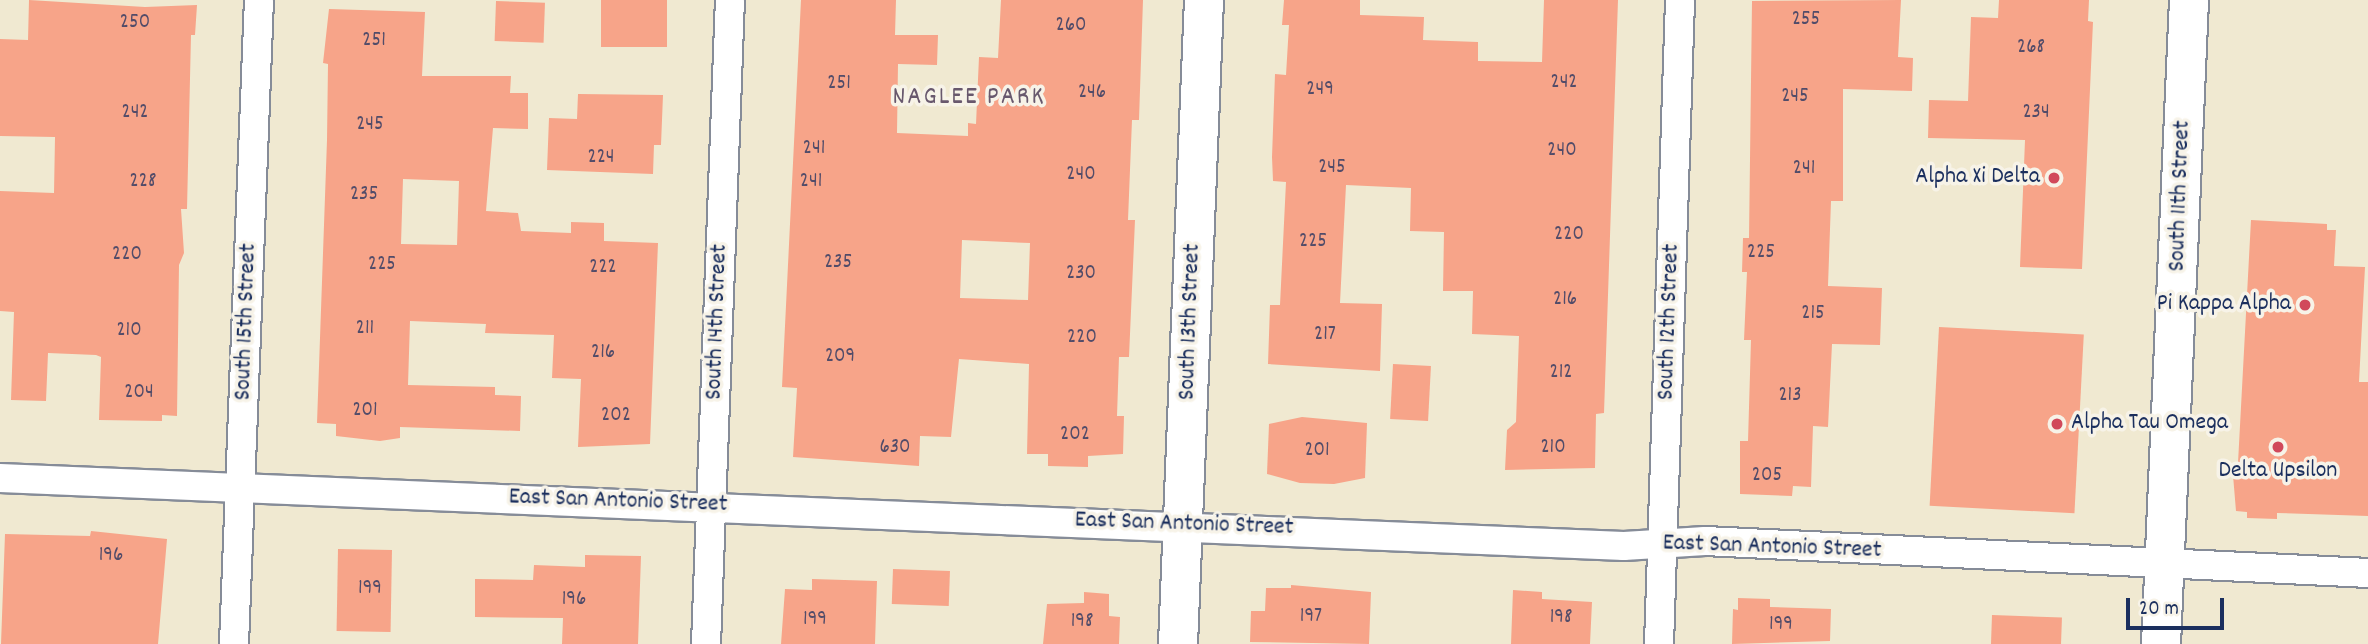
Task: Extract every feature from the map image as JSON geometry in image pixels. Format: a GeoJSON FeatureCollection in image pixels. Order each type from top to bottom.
{"type":"FeatureCollection","features":[{"type":"Feature","properties":{"kind":"main road","name":"South 13th Street"},"geometry":{"type":"LineString","coordinates":[[1178,644],[1204,0]]}},
{"type":"Feature","properties":{"kind":"main road","name":"South 11th Street"},"geometry":{"type":"LineString","coordinates":[[2161,644],[2189,0]]}},
{"type":"Feature","properties":{"kind":"street","name":"South 15th Street"},"geometry":{"type":"LineString","coordinates":[[234,644],[259,0]]}},
{"type":"Feature","properties":{"kind":"street","name":"South 14th Street"},"geometry":{"type":"LineString","coordinates":[[706,644],[730,0]]}},
{"type":"Feature","properties":{"kind":"street","name":"South 12th Street"},"geometry":{"type":"LineString","coordinates":[[1659,644],[1680,0]]}},
{"type":"Feature","properties":{"kind":"street","name":"East San Antonio Street"},"geometry":{"type":"LineString","coordinates":[[0,478],[1182,525],[1624,546],[1705,541],[2368,573]]}},
{"type":"Feature","properties":{"kind":"building"},"geometry":{"type":"Polygon","coordinates":[[[29,0],[145,7],[197,5],[195,35],[191,35],[187,209],[181,209],[184,253],[179,265],[177,416],[162,415],[162,421],[99,420],[101,357],[96,355],[48,353],[46,401],[11,400],[14,312],[0,311],[0,191],[54,193],[55,137],[0,136],[0,39],[28,40],[29,0]]]}},
{"type":"Feature","properties":{"kind":"building"},"geometry":{"type":"Polygon","coordinates":[[[601,0],[667,0],[667,47],[601,47],[601,0]]]}},
{"type":"Feature","properties":{"kind":"building"},"geometry":{"type":"Polygon","coordinates":[[[801,0],[896,0],[895,35],[938,35],[937,65],[898,64],[897,133],[968,136],[968,123],[976,124],[979,57],[998,58],[1001,0],[1143,0],[1139,120],[1132,120],[1128,220],[1135,220],[1129,357],[1119,357],[1117,416],[1124,416],[1123,454],[1088,456],[1088,467],[1048,466],[1048,454],[1027,454],[1029,364],[959,359],[951,437],[920,436],[919,466],[793,457],[797,388],[782,387],[801,0]],[[962,240],[960,298],[1028,300],[1030,243],[962,240]]]}},
{"type":"Feature","properties":{"kind":"building"},"geometry":{"type":"Polygon","coordinates":[[[1284,0],[1360,0],[1360,15],[1424,17],[1423,40],[1478,42],[1478,61],[1542,62],[1544,0],[1618,0],[1604,413],[1596,414],[1595,468],[1505,470],[1507,430],[1516,422],[1519,336],[1472,334],[1473,291],[1443,291],[1444,232],[1410,231],[1411,188],[1346,185],[1340,303],[1382,304],[1380,371],[1268,364],[1270,305],[1280,305],[1286,182],[1273,181],[1272,157],[1275,74],[1286,75],[1289,25],[1282,25],[1284,0]]]}},
{"type":"Feature","properties":{"kind":"building"},"geometry":{"type":"Polygon","coordinates":[[[1901,0],[1898,57],[1913,58],[1912,91],[1843,89],[1843,201],[1831,201],[1828,286],[1882,288],[1880,345],[1832,344],[1828,427],[1813,426],[1811,487],[1793,486],[1792,496],[1740,494],[1740,441],[1748,441],[1751,340],[1744,340],[1747,272],[1742,272],[1743,238],[1749,238],[1752,1],[1901,0]]]}},
{"type":"Feature","properties":{"kind":"building"},"geometry":{"type":"Polygon","coordinates":[[[1999,0],[2089,0],[2088,21],[2093,22],[2082,269],[2020,267],[2025,140],[1928,138],[1929,100],[1968,101],[1971,17],[1998,18],[1999,0]]]}},
{"type":"Feature","properties":{"kind":"building"},"geometry":{"type":"Polygon","coordinates":[[[496,1],[545,3],[544,43],[495,41],[496,1]]]}},
{"type":"Feature","properties":{"kind":"building"},"geometry":{"type":"Polygon","coordinates":[[[329,9],[425,12],[422,76],[511,76],[510,93],[528,93],[528,129],[493,128],[486,211],[518,213],[521,231],[571,233],[571,222],[604,223],[604,241],[658,243],[650,444],[578,447],[581,379],[552,378],[554,335],[485,333],[486,324],[410,321],[408,385],[495,387],[495,395],[521,396],[520,431],[400,427],[400,438],[380,441],[336,436],[336,424],[317,423],[327,140],[328,64],[323,63],[329,9]],[[403,179],[401,244],[457,245],[459,181],[403,179]]]}},
{"type":"Feature","properties":{"kind":"building"},"geometry":{"type":"Polygon","coordinates":[[[578,94],[663,95],[661,145],[654,145],[653,174],[547,170],[549,118],[577,119],[578,94]]]}},
{"type":"Feature","properties":{"kind":"building"},"geometry":{"type":"Polygon","coordinates":[[[2251,220],[2327,224],[2327,230],[2336,230],[2334,266],[2365,267],[2359,382],[2368,382],[2368,516],[2277,513],[2277,519],[2247,518],[2247,512],[2236,511],[2232,463],[2238,463],[2251,220]]]}},
{"type":"Feature","properties":{"kind":"building","name":"Alpha Tau Omega"},"geometry":{"type":"Polygon","coordinates":[[[1939,327],[2084,335],[2074,513],[1930,506],[1939,327]]]}},
{"type":"Feature","properties":{"kind":"building"},"geometry":{"type":"Polygon","coordinates":[[[1393,364],[1431,366],[1428,421],[1390,419],[1393,364]]]}},
{"type":"Feature","properties":{"kind":"building"},"geometry":{"type":"Polygon","coordinates":[[[1302,417],[1367,423],[1365,478],[1334,484],[1300,483],[1267,474],[1269,424],[1302,417]]]}},
{"type":"Feature","properties":{"kind":"building"},"geometry":{"type":"Polygon","coordinates":[[[91,531],[167,539],[158,644],[1,644],[5,534],[90,536],[91,531]]]}},
{"type":"Feature","properties":{"kind":"building"},"geometry":{"type":"Polygon","coordinates":[[[338,549],[392,550],[391,632],[337,631],[338,549]]]}},
{"type":"Feature","properties":{"kind":"building"},"geometry":{"type":"Polygon","coordinates":[[[585,555],[641,556],[638,644],[562,644],[563,618],[475,617],[475,579],[533,580],[534,565],[585,567],[585,555]]]}},
{"type":"Feature","properties":{"kind":"building"},"geometry":{"type":"Polygon","coordinates":[[[893,569],[950,571],[949,606],[892,604],[893,569]]]}},
{"type":"Feature","properties":{"kind":"building"},"geometry":{"type":"Polygon","coordinates":[[[812,579],[877,581],[875,644],[781,644],[785,589],[812,590],[812,579]]]}},
{"type":"Feature","properties":{"kind":"building"},"geometry":{"type":"Polygon","coordinates":[[[1291,585],[1371,592],[1369,644],[1250,642],[1251,611],[1265,611],[1266,588],[1291,588],[1291,585]]]}},
{"type":"Feature","properties":{"kind":"building"},"geometry":{"type":"Polygon","coordinates":[[[1513,590],[1542,592],[1542,599],[1592,602],[1590,644],[1511,644],[1513,590]]]}},
{"type":"Feature","properties":{"kind":"building"},"geometry":{"type":"Polygon","coordinates":[[[1084,592],[1109,594],[1109,616],[1120,617],[1119,644],[1043,644],[1047,604],[1084,603],[1084,592]]]}},
{"type":"Feature","properties":{"kind":"building"},"geometry":{"type":"Polygon","coordinates":[[[1738,598],[1770,599],[1770,607],[1831,609],[1830,641],[1732,644],[1733,609],[1738,610],[1738,598]]]}},
{"type":"Feature","properties":{"kind":"building"},"geometry":{"type":"Polygon","coordinates":[[[1992,615],[2062,617],[2061,644],[1991,644],[1992,615]]]}},
{"type":"Feature","properties":{"kind":"place","name":"Alpha Xi Delta"},"geometry":{"type":"Point","coordinates":[2054,178]}},
{"type":"Feature","properties":{"kind":"place","name":"Pi Kappa Alpha"},"geometry":{"type":"Point","coordinates":[2305,305]}},
{"type":"Feature","properties":{"kind":"place","name":"Alpha Tau Omega"},"geometry":{"type":"Point","coordinates":[2057,424]}},
{"type":"Feature","properties":{"kind":"place","name":"Delta Upsilon"},"geometry":{"type":"Point","coordinates":[2278,447]}},
{"type":"Feature","properties":{"kind":"district","name":"NAGLEE PARK"},"geometry":{"type":"Point","coordinates":[969,98]}}]}
